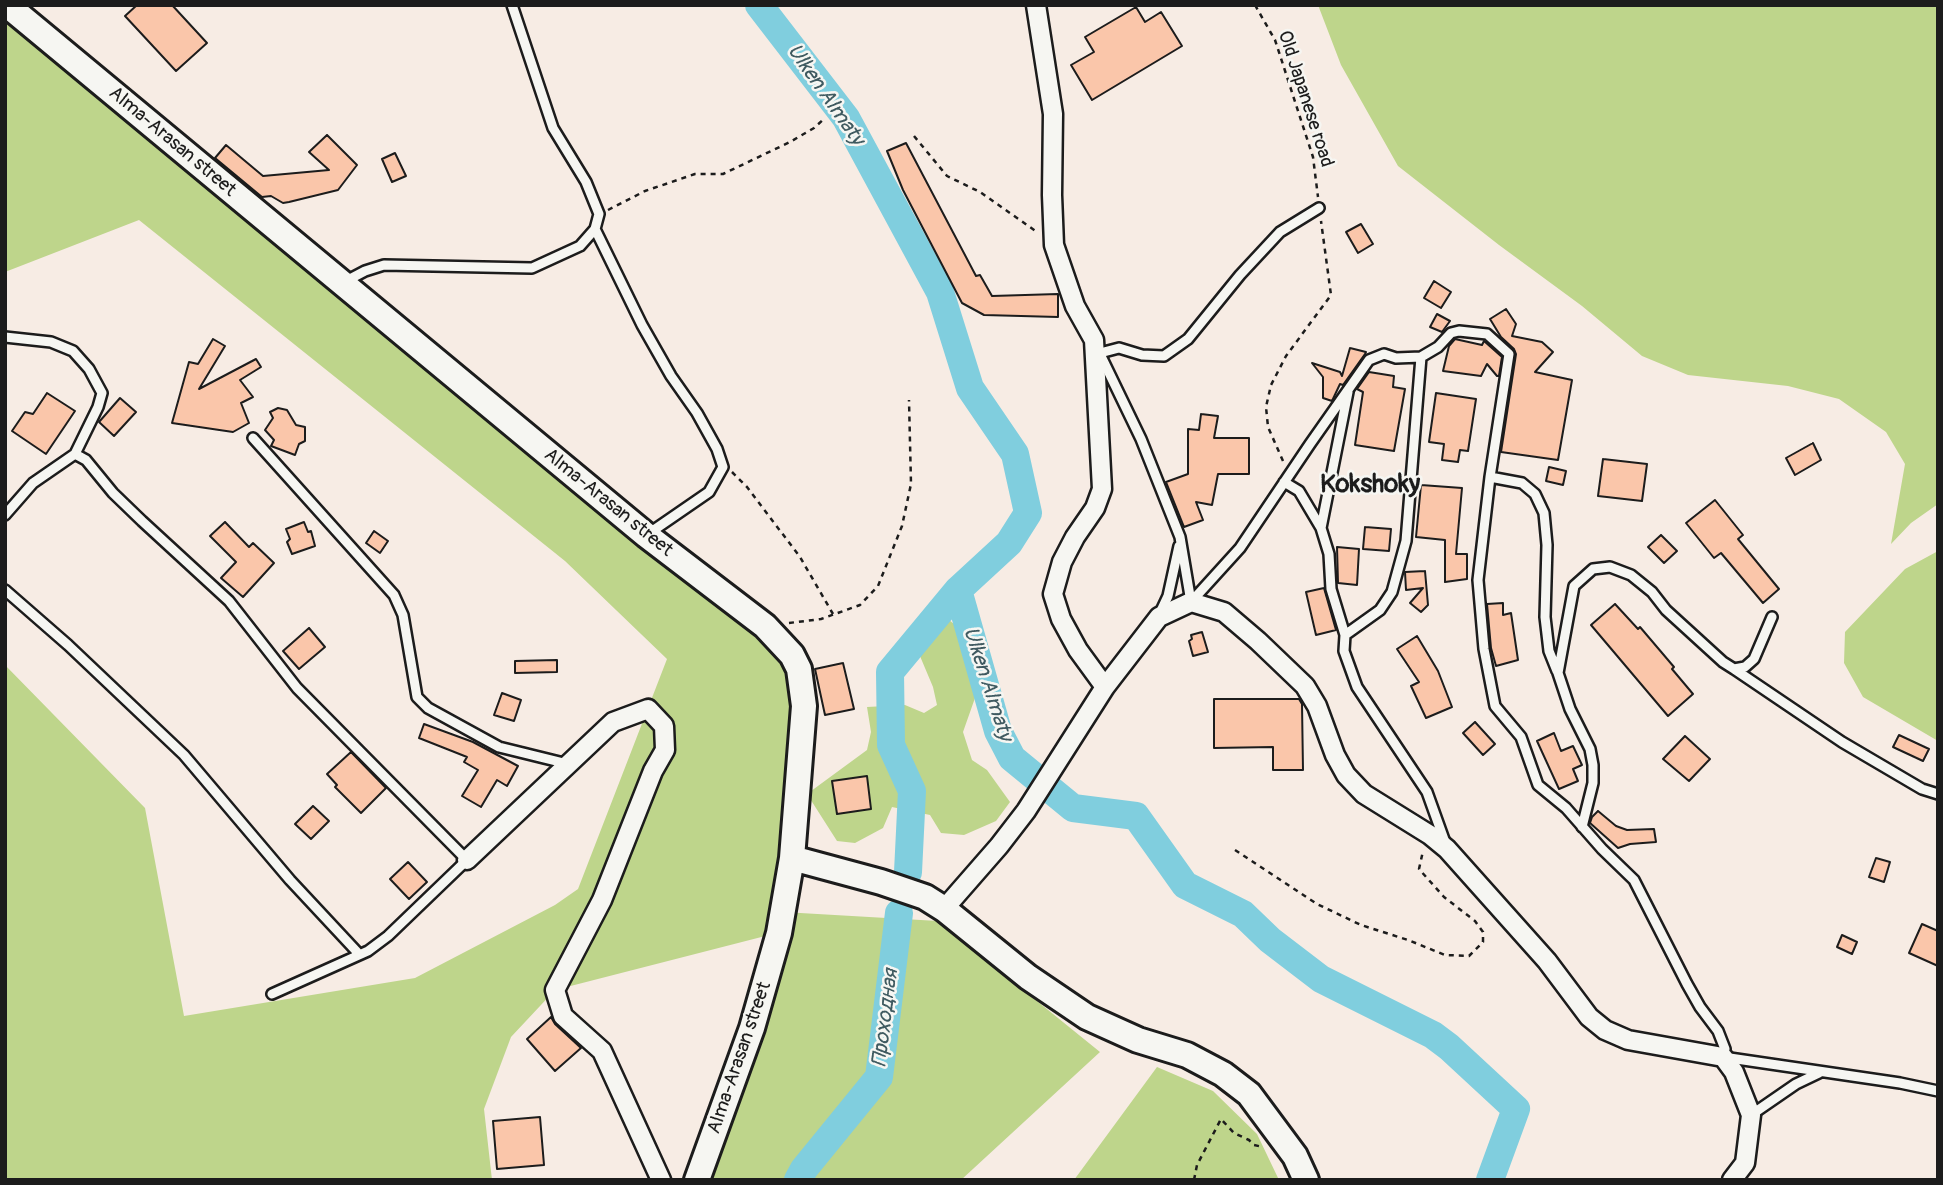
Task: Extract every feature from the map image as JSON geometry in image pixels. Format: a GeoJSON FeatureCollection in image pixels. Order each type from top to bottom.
{"type":"FeatureCollection","features":[{"type":"Feature","properties":{"kind":"main road","name":"Alma-Arasan street"},"geometry":{"type":"LineString","coordinates":[[7,5],[646,535],[765,626],[792,655],[799,669],[804,706],[792,858],[779,933],[752,1028],[697,1180]]}},
{"type":"Feature","properties":{"kind":"main road"},"geometry":{"type":"LineString","coordinates":[[792,858],[881,882],[934,903],[1028,977],[1087,1017],[1138,1040],[1187,1055],[1223,1074],[1249,1094],[1295,1156],[1306,1180]]}},
{"type":"Feature","properties":{"kind":"street"},"geometry":{"type":"LineString","coordinates":[[1035,5],[1053,114],[1054,245],[1075,306],[1097,347],[1102,489],[1095,508],[1062,562],[1053,594],[1066,629],[1105,687]]}},
{"type":"Feature","properties":{"kind":"street"},"geometry":{"type":"LineString","coordinates":[[934,903],[999,846],[1026,811],[1105,687],[1159,617],[1191,602],[1224,612],[1305,686],[1317,706],[1335,755],[1346,775],[1364,794],[1447,849],[1547,961],[1589,1017],[1605,1031],[1628,1040],[1723,1057],[1734,1072],[1751,1115],[1745,1163],[1732,1180]]}},
{"type":"Feature","properties":{"kind":"street"},"geometry":{"type":"LineString","coordinates":[[467,860],[613,722],[648,709],[664,726],[665,750],[653,771],[602,900],[555,990],[563,1016],[602,1051],[661,1180]]}},
{"type":"Feature","properties":{"kind":"lane"},"geometry":{"type":"LineString","coordinates":[[342,284],[365,271],[384,265],[531,268],[580,246],[595,229],[599,214],[586,182],[553,128],[512,5]]}},
{"type":"Feature","properties":{"kind":"lane"},"geometry":{"type":"LineString","coordinates":[[1191,602],[1180,537],[1141,439],[1097,347],[1164,356],[1188,339],[1240,275],[1280,232],[1319,208]]}},
{"type":"Feature","properties":{"kind":"lane"},"geometry":{"type":"LineString","coordinates":[[595,229],[642,325],[671,376],[697,413],[717,449],[723,467],[709,492],[646,535]]}},
{"type":"Feature","properties":{"kind":"lane"},"geometry":{"type":"LineString","coordinates":[[1191,602],[1240,548],[1369,360],[1384,354],[1396,358],[1421,357],[1438,347],[1451,333],[1459,331],[1487,334],[1509,354],[1490,477],[1478,580],[1484,649],[1495,706],[1521,737],[1538,785],[1566,807],[1634,880],[1687,984],[1718,1031],[1725,1049],[1723,1057],[1938,1091]]}},
{"type":"Feature","properties":{"kind":"lane"},"geometry":{"type":"LineString","coordinates":[[5,337],[51,342],[73,351],[97,381],[102,393],[75,454],[33,483],[5,515]]}},
{"type":"Feature","properties":{"kind":"lane"},"geometry":{"type":"LineString","coordinates":[[1345,635],[1380,610],[1392,592],[1406,541],[1421,357]]}},
{"type":"Feature","properties":{"kind":"lane"},"geometry":{"type":"LineString","coordinates":[[1321,528],[1349,387]]}},
{"type":"Feature","properties":{"kind":"lane"},"geometry":{"type":"LineString","coordinates":[[253,438],[394,595],[403,615],[416,697],[428,708],[499,747],[569,764]]}},
{"type":"Feature","properties":{"kind":"lane"},"geometry":{"type":"LineString","coordinates":[[75,454],[86,460],[122,502],[229,601],[297,688],[467,860],[388,936],[368,951],[272,994]]}},
{"type":"Feature","properties":{"kind":"lane"},"geometry":{"type":"LineString","coordinates":[[1490,477],[1522,483],[1535,494],[1544,513],[1547,545],[1545,617],[1549,651],[1570,709],[1590,748],[1593,765],[1593,783],[1582,827]]}},
{"type":"Feature","properties":{"kind":"lane"},"geometry":{"type":"LineString","coordinates":[[1284,482],[1299,491],[1321,528],[1329,554],[1331,589],[1345,635],[1344,651],[1357,687],[1409,762],[1432,804],[1447,849]]}},
{"type":"Feature","properties":{"kind":"lane"},"geometry":{"type":"LineString","coordinates":[[1159,617],[1168,596],[1180,537]]}},
{"type":"Feature","properties":{"kind":"lane"},"geometry":{"type":"LineString","coordinates":[[1558,673],[1574,586],[1593,569],[1610,567],[1631,575],[1652,592],[1666,610],[1723,662],[1842,742],[1922,789],[1938,794]]}},
{"type":"Feature","properties":{"kind":"lane"},"geometry":{"type":"LineString","coordinates":[[5,590],[184,755],[290,880],[359,954]]}},
{"type":"Feature","properties":{"kind":"lane"},"geometry":{"type":"LineString","coordinates":[[1734,668],[1745,667],[1754,659],[1772,617]]}},
{"type":"Feature","properties":{"kind":"lane"},"geometry":{"type":"LineString","coordinates":[[1423,831],[1431,820],[1432,804]]}},
{"type":"Feature","properties":{"kind":"lane"},"geometry":{"type":"LineString","coordinates":[[1751,1115],[1796,1084],[1821,1072]]}},
{"type":"Feature","properties":{"kind":"path","name":"Old Japanese road"},"geometry":{"type":"LineString","coordinates":[[1255,5],[1275,40],[1312,157],[1331,296],[1286,356],[1271,386],[1266,407],[1268,427],[1276,449],[1291,473]]}},
{"type":"Feature","properties":{"kind":"path"},"geometry":{"type":"LineString","coordinates":[[599,214],[645,191],[695,174],[723,174],[790,142],[825,118]]}},
{"type":"Feature","properties":{"kind":"path"},"geometry":{"type":"LineString","coordinates":[[914,136],[947,176],[1004,207],[1054,245]]}},
{"type":"Feature","properties":{"kind":"path"},"geometry":{"type":"LineString","coordinates":[[765,626],[821,619],[860,605],[878,586],[902,526],[911,484],[909,401]]}},
{"type":"Feature","properties":{"kind":"path"},"geometry":{"type":"LineString","coordinates":[[723,467],[736,474],[800,557],[833,614]]}},
{"type":"Feature","properties":{"kind":"path"},"geometry":{"type":"LineString","coordinates":[[1235,850],[1317,904],[1361,925],[1445,955],[1469,956],[1483,942],[1483,932],[1475,921],[1444,897],[1419,869],[1423,831]]}},
{"type":"Feature","properties":{"kind":"path"},"geometry":{"type":"LineString","coordinates":[[1194,1180],[1197,1166],[1222,1119],[1234,1133],[1249,1140],[1254,1146],[1268,1148],[1270,1122]]}},
{"type":"Feature","properties":{"kind":"green space"},"geometry":{"type":"Polygon","coordinates":[[[5,5],[799,669],[783,912],[938,921],[1100,1052],[961,1180],[696,1180],[777,933],[555,990],[511,1037],[484,1109],[492,1180],[5,1180],[5,665],[145,808],[184,1016],[415,978],[555,905],[578,889],[667,659],[565,561],[139,220],[5,272],[5,5]]]}},
{"type":"Feature","properties":{"kind":"green space"},"geometry":{"type":"Polygon","coordinates":[[[1318,5],[1938,5],[1938,504],[1911,523],[1891,544],[1905,464],[1886,432],[1839,399],[1788,386],[1688,375],[1642,356],[1582,306],[1398,166],[1341,65],[1318,5]]]}},
{"type":"Feature","properties":{"kind":"green space"},"geometry":{"type":"Polygon","coordinates":[[[1938,551],[1938,741],[1863,697],[1844,663],[1845,632],[1905,569],[1938,551]]]}},
{"type":"Feature","properties":{"kind":"green space"},"geometry":{"type":"Polygon","coordinates":[[[949,620],[959,628],[975,698],[963,732],[972,760],[987,770],[1010,802],[996,821],[964,835],[941,833],[930,815],[892,807],[883,828],[855,843],[837,841],[807,794],[867,750],[871,732],[867,707],[905,705],[924,713],[937,705],[933,687],[917,649],[949,620]]]}},
{"type":"Feature","properties":{"kind":"green space"},"geometry":{"type":"Polygon","coordinates":[[[1157,1067],[1213,1091],[1257,1134],[1279,1180],[1074,1180],[1157,1067]]]}},
{"type":"Feature","properties":{"kind":"building"},"geometry":{"type":"Polygon","coordinates":[[[137,5],[172,5],[207,43],[176,71],[125,16],[137,5]]]}},
{"type":"Feature","properties":{"kind":"building"},"geometry":{"type":"Polygon","coordinates":[[[1136,7],[1145,22],[1161,12],[1182,46],[1092,100],[1071,65],[1094,52],[1085,37],[1136,7]]]}},
{"type":"Feature","properties":{"kind":"building"},"geometry":{"type":"Polygon","coordinates":[[[327,135],[357,165],[338,190],[289,202],[283,203],[271,196],[262,197],[215,158],[226,145],[263,176],[329,170],[309,152],[327,135]]]}},
{"type":"Feature","properties":{"kind":"building"},"geometry":{"type":"Polygon","coordinates":[[[906,143],[976,276],[980,275],[992,296],[1058,294],[1058,317],[984,315],[962,303],[903,190],[887,151],[906,143]]]}},
{"type":"Feature","properties":{"kind":"building"},"geometry":{"type":"Polygon","coordinates":[[[395,153],[406,176],[392,182],[382,159],[395,153]]]}},
{"type":"Feature","properties":{"kind":"building"},"geometry":{"type":"Polygon","coordinates":[[[1361,224],[1373,244],[1358,253],[1346,232],[1361,224]]]}},
{"type":"Feature","properties":{"kind":"building"},"geometry":{"type":"Polygon","coordinates":[[[1434,281],[1451,292],[1441,308],[1424,298],[1434,281]]]}},
{"type":"Feature","properties":{"kind":"building"},"geometry":{"type":"Polygon","coordinates":[[[1506,309],[1516,324],[1512,336],[1542,342],[1553,352],[1535,372],[1572,380],[1558,460],[1501,452],[1516,354],[1490,319],[1506,309]]]}},
{"type":"Feature","properties":{"kind":"building"},"geometry":{"type":"Polygon","coordinates":[[[1437,314],[1450,321],[1442,332],[1430,327],[1437,314]]]}},
{"type":"Feature","properties":{"kind":"building"},"geometry":{"type":"Polygon","coordinates":[[[213,339],[225,346],[199,389],[256,359],[261,367],[240,380],[253,397],[241,403],[249,423],[233,432],[172,423],[189,362],[198,364],[213,339]]]}},
{"type":"Feature","properties":{"kind":"building"},"geometry":{"type":"Polygon","coordinates":[[[1455,339],[1482,345],[1484,341],[1502,357],[1499,376],[1487,364],[1481,376],[1443,371],[1449,346],[1455,339]]]}},
{"type":"Feature","properties":{"kind":"building"},"geometry":{"type":"Polygon","coordinates":[[[1350,348],[1366,352],[1343,385],[1340,384],[1332,401],[1323,398],[1323,377],[1312,363],[1340,372],[1342,376],[1350,348]]]}},
{"type":"Feature","properties":{"kind":"building"},"geometry":{"type":"Polygon","coordinates":[[[1369,372],[1394,376],[1393,387],[1405,389],[1394,451],[1355,445],[1363,392],[1357,389],[1369,372]]]}},
{"type":"Feature","properties":{"kind":"building"},"geometry":{"type":"Polygon","coordinates":[[[47,393],[75,411],[46,454],[12,431],[25,412],[33,414],[47,393]]]}},
{"type":"Feature","properties":{"kind":"building"},"geometry":{"type":"Polygon","coordinates":[[[1436,393],[1476,399],[1468,451],[1460,450],[1458,462],[1442,460],[1444,444],[1429,442],[1436,393]]]}},
{"type":"Feature","properties":{"kind":"building"},"geometry":{"type":"Polygon","coordinates":[[[120,398],[136,412],[114,436],[99,422],[120,398]]]}},
{"type":"Feature","properties":{"kind":"building"},"geometry":{"type":"Polygon","coordinates":[[[278,408],[287,410],[296,425],[305,427],[305,441],[299,444],[295,455],[271,446],[274,440],[265,430],[273,418],[270,412],[278,408]]]}},
{"type":"Feature","properties":{"kind":"building"},"geometry":{"type":"Polygon","coordinates":[[[1201,414],[1218,416],[1214,438],[1249,438],[1249,474],[1218,474],[1212,505],[1196,502],[1203,520],[1184,527],[1166,482],[1188,474],[1188,429],[1199,430],[1201,414]]]}},
{"type":"Feature","properties":{"kind":"building"},"geometry":{"type":"Polygon","coordinates":[[[1813,443],[1821,460],[1795,475],[1786,458],[1813,443]]]}},
{"type":"Feature","properties":{"kind":"building"},"geometry":{"type":"Polygon","coordinates":[[[1603,459],[1647,464],[1642,501],[1598,496],[1603,459]]]}},
{"type":"Feature","properties":{"kind":"building"},"geometry":{"type":"Polygon","coordinates":[[[1549,467],[1566,471],[1563,485],[1546,481],[1549,467]]]}},
{"type":"Feature","properties":{"kind":"building"},"geometry":{"type":"Polygon","coordinates":[[[1421,485],[1462,488],[1456,554],[1467,554],[1467,579],[1445,582],[1445,540],[1416,537],[1421,485]]]}},
{"type":"Feature","properties":{"kind":"building"},"geometry":{"type":"Polygon","coordinates":[[[1715,500],[1743,535],[1738,539],[1779,589],[1763,603],[1721,553],[1714,558],[1686,523],[1715,500]]]}},
{"type":"Feature","properties":{"kind":"building"},"geometry":{"type":"Polygon","coordinates":[[[225,522],[249,547],[253,543],[274,563],[243,597],[221,578],[236,562],[210,536],[225,522]]]}},
{"type":"Feature","properties":{"kind":"building"},"geometry":{"type":"Polygon","coordinates":[[[304,522],[308,532],[311,531],[315,546],[292,554],[286,529],[304,522]]]}},
{"type":"Feature","properties":{"kind":"building"},"geometry":{"type":"Polygon","coordinates":[[[1365,527],[1391,529],[1389,551],[1363,549],[1365,527]]]}},
{"type":"Feature","properties":{"kind":"building"},"geometry":{"type":"Polygon","coordinates":[[[374,531],[388,541],[380,553],[366,543],[374,531]]]}},
{"type":"Feature","properties":{"kind":"building"},"geometry":{"type":"Polygon","coordinates":[[[1661,535],[1677,551],[1664,563],[1648,547],[1661,535]]]}},
{"type":"Feature","properties":{"kind":"building"},"geometry":{"type":"Polygon","coordinates":[[[1337,547],[1359,549],[1357,585],[1338,583],[1337,547]]]}},
{"type":"Feature","properties":{"kind":"building"},"geometry":{"type":"Polygon","coordinates":[[[1425,571],[1428,605],[1421,612],[1410,603],[1423,588],[1406,590],[1405,572],[1425,571]]]}},
{"type":"Feature","properties":{"kind":"building"},"geometry":{"type":"Polygon","coordinates":[[[1324,588],[1336,630],[1316,635],[1306,592],[1324,588]]]}},
{"type":"Feature","properties":{"kind":"building"},"geometry":{"type":"Polygon","coordinates":[[[1503,603],[1503,615],[1511,613],[1518,660],[1496,666],[1491,648],[1487,604],[1503,603]]]}},
{"type":"Feature","properties":{"kind":"building"},"geometry":{"type":"Polygon","coordinates":[[[1615,604],[1638,629],[1640,627],[1693,694],[1668,716],[1591,625],[1615,604]]]}},
{"type":"Feature","properties":{"kind":"building"},"geometry":{"type":"Polygon","coordinates":[[[309,628],[325,647],[299,669],[283,651],[309,628]]]}},
{"type":"Feature","properties":{"kind":"building"},"geometry":{"type":"Polygon","coordinates":[[[1202,632],[1208,652],[1193,656],[1189,641],[1192,639],[1191,635],[1202,632]]]}},
{"type":"Feature","properties":{"kind":"building"},"geometry":{"type":"Polygon","coordinates":[[[1417,636],[1438,671],[1452,707],[1426,718],[1411,686],[1419,682],[1397,649],[1417,636]]]}},
{"type":"Feature","properties":{"kind":"building"},"geometry":{"type":"Polygon","coordinates":[[[557,660],[557,672],[515,673],[515,661],[557,660]]]}},
{"type":"Feature","properties":{"kind":"building"},"geometry":{"type":"Polygon","coordinates":[[[843,663],[854,709],[825,715],[815,669],[843,663]]]}},
{"type":"Feature","properties":{"kind":"building"},"geometry":{"type":"Polygon","coordinates":[[[502,693],[521,700],[514,721],[494,715],[502,693]]]}},
{"type":"Feature","properties":{"kind":"building"},"geometry":{"type":"Polygon","coordinates":[[[1214,699],[1299,699],[1302,704],[1303,770],[1273,770],[1273,747],[1214,748],[1214,699]]]}},
{"type":"Feature","properties":{"kind":"building"},"geometry":{"type":"Polygon","coordinates":[[[1475,722],[1495,744],[1483,755],[1463,733],[1475,722]]]}},
{"type":"Feature","properties":{"kind":"building"},"geometry":{"type":"Polygon","coordinates":[[[424,724],[473,742],[518,766],[507,786],[497,780],[481,807],[462,796],[478,770],[464,762],[467,757],[419,738],[424,724]]]}},
{"type":"Feature","properties":{"kind":"building"},"geometry":{"type":"Polygon","coordinates":[[[1554,733],[1561,751],[1573,746],[1582,765],[1573,769],[1578,781],[1559,789],[1537,741],[1554,733]]]}},
{"type":"Feature","properties":{"kind":"building"},"geometry":{"type":"Polygon","coordinates":[[[1899,735],[1929,749],[1923,761],[1893,747],[1899,735]]]}},
{"type":"Feature","properties":{"kind":"building"},"geometry":{"type":"Polygon","coordinates":[[[1685,736],[1710,759],[1689,781],[1663,759],[1685,736]]]}},
{"type":"Feature","properties":{"kind":"building"},"geometry":{"type":"Polygon","coordinates":[[[351,752],[386,788],[361,813],[335,787],[337,785],[327,774],[351,752]]]}},
{"type":"Feature","properties":{"kind":"building"},"geometry":{"type":"Polygon","coordinates":[[[867,776],[871,809],[837,814],[832,781],[867,776]]]}},
{"type":"Feature","properties":{"kind":"building"},"geometry":{"type":"Polygon","coordinates":[[[313,806],[329,821],[311,839],[295,824],[313,806]]]}},
{"type":"Feature","properties":{"kind":"building"},"geometry":{"type":"Polygon","coordinates":[[[1598,811],[1616,826],[1627,830],[1654,829],[1656,842],[1618,848],[1590,823],[1598,811]]]}},
{"type":"Feature","properties":{"kind":"building"},"geometry":{"type":"Polygon","coordinates":[[[1876,858],[1890,862],[1884,882],[1869,877],[1876,858]]]}},
{"type":"Feature","properties":{"kind":"building"},"geometry":{"type":"Polygon","coordinates":[[[408,862],[427,882],[409,899],[390,879],[408,862]]]}},
{"type":"Feature","properties":{"kind":"building"},"geometry":{"type":"Polygon","coordinates":[[[1922,924],[1938,931],[1938,966],[1909,953],[1922,924]]]}},
{"type":"Feature","properties":{"kind":"building"},"geometry":{"type":"Polygon","coordinates":[[[1842,935],[1857,942],[1852,954],[1837,947],[1842,935]]]}},
{"type":"Feature","properties":{"kind":"building"},"geometry":{"type":"Polygon","coordinates":[[[551,1017],[581,1048],[555,1071],[527,1039],[551,1017]]]}},
{"type":"Feature","properties":{"kind":"building"},"geometry":{"type":"Polygon","coordinates":[[[540,1117],[544,1165],[497,1169],[493,1121],[540,1117]]]}},
{"type":"Feature","properties":{"kind":"waterway","name":"Ulken Almaty"},"geometry":{"type":"LineString","coordinates":[[759,5],[846,118],[940,292],[970,388],[1015,454],[1028,513],[1009,543],[958,590],[998,731],[1012,758],[1073,808],[1136,816],[1185,885],[1243,914],[1270,940],[1321,979],[1433,1035],[1449,1047],[1516,1109],[1490,1180]]}},
{"type":"Feature","properties":{"kind":"waterway","name":"Проходная"},"geometry":{"type":"LineString","coordinates":[[908,872],[912,791],[891,745],[890,672],[958,590]]}},
{"type":"Feature","properties":{"kind":"waterway","name":"Проходная"},"geometry":{"type":"LineString","coordinates":[[798,1180],[879,1077],[899,913]]}},
{"type":"Feature","properties":{"kind":"district","name":"Kokshoky"},"geometry":{"type":"Point","coordinates":[1370,485]}}]}
